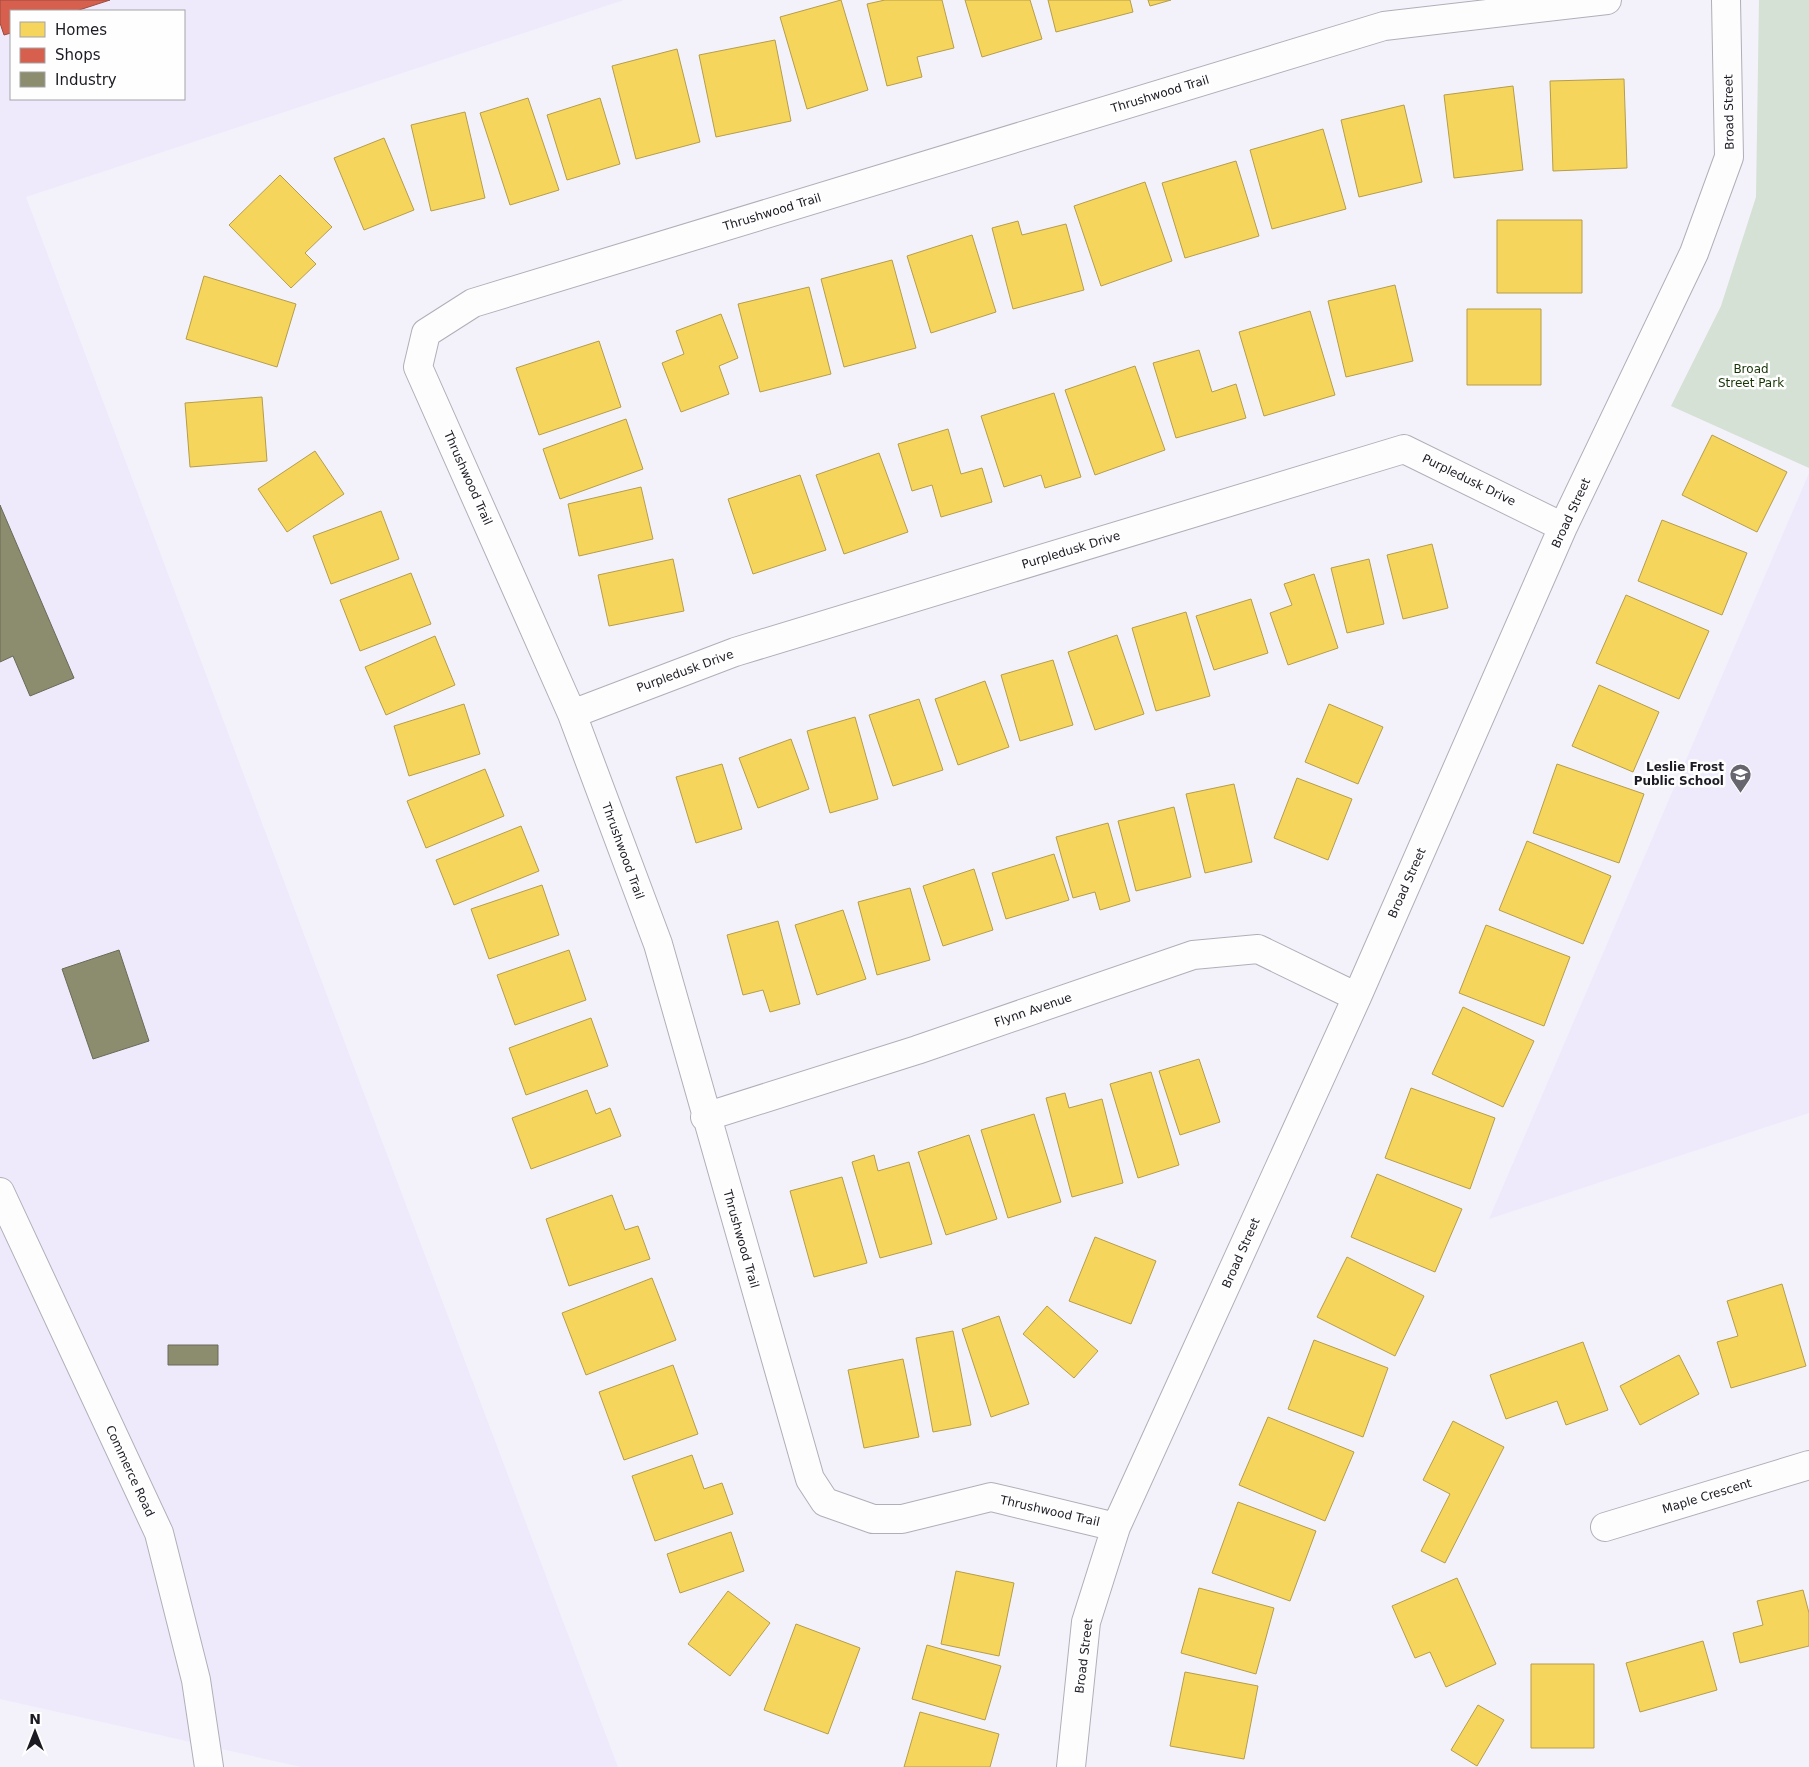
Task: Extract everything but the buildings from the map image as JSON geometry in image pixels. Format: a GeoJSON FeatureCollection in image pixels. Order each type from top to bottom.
{"type":"FeatureCollection","features":[{"type":"Feature","properties":{"kind":"street","name":"Thrushwood Trail"},"geometry":{"type":"LineString","coordinates":[[1116,1527],[991,1497],[902,1519],[873,1519],[825,1502],[810,1479],[705,1117],[658,944],[572,714],[418,367],[426,333],[473,302],[1384,26],[1607,0]]}},
{"type":"Feature","properties":{"kind":"street","name":"Broad Street"},"geometry":{"type":"LineString","coordinates":[[1071,1767],[1086,1622],[1116,1527],[1357,997],[1563,528],[1694,253],[1730,157],[1726,0]]}},
{"type":"Feature","properties":{"kind":"street","name":"Purpledusk Drive"},"geometry":{"type":"LineString","coordinates":[[572,714],[735,652],[1404,448],[1563,528]]}},
{"type":"Feature","properties":{"kind":"street","name":"Flynn Avenue"},"geometry":{"type":"LineString","coordinates":[[705,1117],[917,1050],[1193,955],[1258,948],[1357,997]]}},
{"type":"Feature","properties":{"kind":"street","name":"Commerce Road"},"geometry":{"type":"LineString","coordinates":[[0,1192],[158,1533],[196,1680],[209,1767]]}},
{"type":"Feature","properties":{"kind":"street","name":"Maple Crescent"},"geometry":{"type":"LineString","coordinates":[[1605,1527],[1809,1465]]}},
{"type":"Feature","properties":{"kind":"shaded area"},"geometry":{"type":"Polygon","coordinates":[[[0,0],[624,0],[26,197],[618,1767],[301,1767],[0,1699],[0,0]]]}},
{"type":"Feature","properties":{"kind":"shaded area","name":"Leslie Frost Public School"},"geometry":{"type":"Polygon","coordinates":[[[1809,473],[1809,1113],[1489,1219],[1809,473]]]}},
{"type":"Feature","properties":{"kind":"green space","name":"Broad Street Park"},"geometry":{"type":"Polygon","coordinates":[[[1759,0],[1809,0],[1809,468],[1671,406],[1721,306],[1756,197],[1759,0]]]}},
{"type":"Feature","properties":{"kind":"place","name":"Leslie Frost Public School"},"geometry":{"type":"Point","coordinates":[1740,793]}}]}
